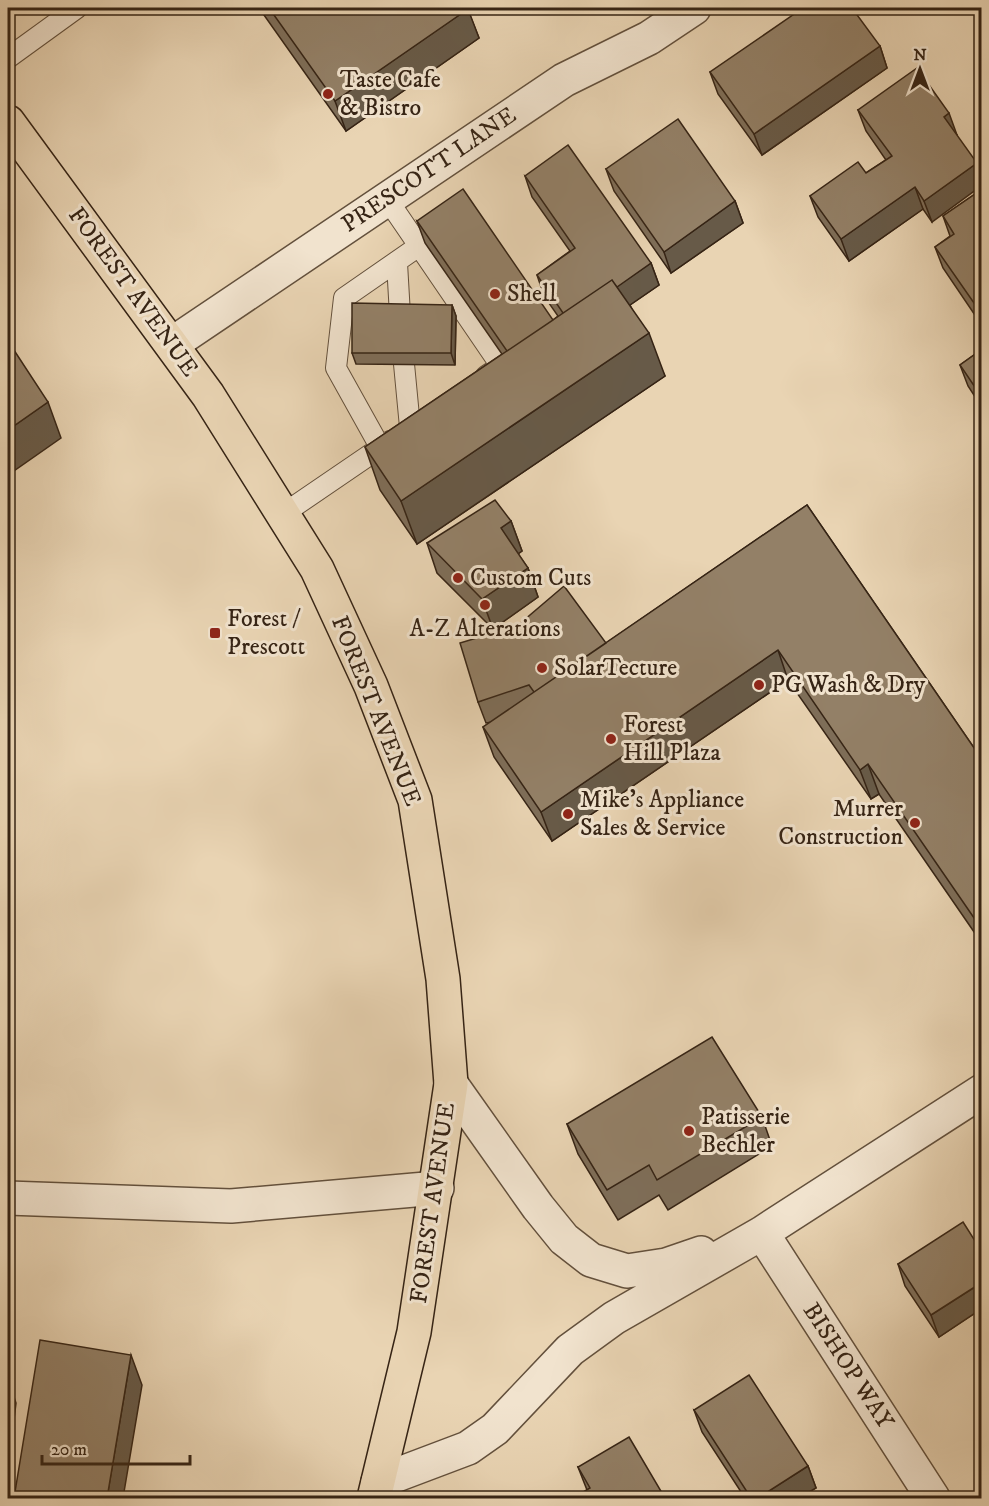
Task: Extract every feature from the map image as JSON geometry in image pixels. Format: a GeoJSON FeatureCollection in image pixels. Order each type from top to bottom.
{"type":"FeatureCollection","features":[{"type":"Feature","properties":{"kind":"main road","name":"FOREST AVENUE"},"geometry":{"type":"LineString","coordinates":[[8,122],[208,395],[317,569],[371,686],[415,800],[443,979],[451,1084],[414,1332],[376,1490]]}},
{"type":"Feature","properties":{"kind":"street","name":"PRESCOTT LANE"},"geometry":{"type":"LineString","coordinates":[[172,344],[564,80],[649,38],[694,8]]}},
{"type":"Feature","properties":{"kind":"street"},"geometry":{"type":"LineString","coordinates":[[451,1084],[538,1207],[564,1239],[591,1260],[627,1271],[666,1265],[762,1233]]}},
{"type":"Feature","properties":{"kind":"street"},"geometry":{"type":"LineString","coordinates":[[376,1490],[468,1448],[495,1429],[570,1350],[614,1318],[762,1233],[981,1090]]}},
{"type":"Feature","properties":{"kind":"street"},"geometry":{"type":"LineString","coordinates":[[8,1198],[231,1206],[437,1188]]}},
{"type":"Feature","properties":{"kind":"street","name":"BISHOP WAY"},"geometry":{"type":"LineString","coordinates":[[762,1233],[933,1498]]}},
{"type":"Feature","properties":{"kind":"lane"},"geometry":{"type":"LineString","coordinates":[[8,58],[77,8]]}},
{"type":"Feature","properties":{"kind":"lane"},"geometry":{"type":"LineString","coordinates":[[387,199],[501,366],[474,384]]}},
{"type":"Feature","properties":{"kind":"lane"},"geometry":{"type":"LineString","coordinates":[[380,447],[336,368],[344,298],[419,246]]}},
{"type":"Feature","properties":{"kind":"lane"},"geometry":{"type":"LineString","coordinates":[[397,263],[400,315]]}},
{"type":"Feature","properties":{"kind":"lane"},"geometry":{"type":"LineString","coordinates":[[404,364],[410,428]]}},
{"type":"Feature","properties":{"kind":"lane"},"geometry":{"type":"LineString","coordinates":[[283,514],[428,415]]}},
{"type":"Feature","properties":{"kind":"building"},"geometry":{"type":"Polygon","coordinates":[[[269,8],[467,8],[468,9],[335,101],[269,8]]]}},
{"type":"Feature","properties":{"kind":"building"},"geometry":{"type":"Polygon","coordinates":[[[803,8],[852,8],[880,46],[754,134],[710,72],[803,8]]]}},
{"type":"Feature","properties":{"kind":"building"},"geometry":{"type":"Polygon","coordinates":[[[917,68],[949,113],[944,117],[977,163],[924,201],[915,187],[841,239],[810,196],[858,162],[866,173],[892,156],[858,110],[917,68]]]}},
{"type":"Feature","properties":{"kind":"building"},"geometry":{"type":"Polygon","coordinates":[[[678,119],[735,201],[664,252],[606,169],[678,119]]]}},
{"type":"Feature","properties":{"kind":"building"},"geometry":{"type":"Polygon","coordinates":[[[568,145],[651,263],[617,287],[612,280],[563,313],[537,275],[575,248],[525,176],[568,145]]]}},
{"type":"Feature","properties":{"kind":"building","name":"Shell"},"geometry":{"type":"Polygon","coordinates":[[[463,189],[553,320],[507,351],[417,221],[463,189]]]}},
{"type":"Feature","properties":{"kind":"building"},"geometry":{"type":"Polygon","coordinates":[[[981,190],[981,313],[935,247],[954,234],[943,216],[981,190]]]}},
{"type":"Feature","properties":{"kind":"building"},"geometry":{"type":"Polygon","coordinates":[[[612,280],[649,333],[401,501],[365,447],[612,280]]]}},
{"type":"Feature","properties":{"kind":"building","name":"Shell"},"geometry":{"type":"Polygon","coordinates":[[[352,303],[452,305],[451,353],[352,353],[352,303]]]}},
{"type":"Feature","properties":{"kind":"building"},"geometry":{"type":"Polygon","coordinates":[[[8,341],[48,402],[8,430],[8,341]]]}},
{"type":"Feature","properties":{"kind":"building"},"geometry":{"type":"Polygon","coordinates":[[[981,350],[981,396],[960,365],[981,350]]]}},
{"type":"Feature","properties":{"kind":"building"},"geometry":{"type":"Polygon","coordinates":[[[495,500],[511,521],[501,528],[528,568],[482,599],[427,543],[495,500]]]}},
{"type":"Feature","properties":{"kind":"building","name":"Forest Hill Plaza"},"geometry":{"type":"Polygon","coordinates":[[[807,505],[981,758],[981,928],[868,764],[860,770],[778,650],[541,812],[483,727],[807,505]]]}},
{"type":"Feature","properties":{"kind":"building"},"geometry":{"type":"Polygon","coordinates":[[[564,586],[606,643],[534,692],[529,685],[478,702],[460,643],[517,626],[564,586]]]}},
{"type":"Feature","properties":{"kind":"building","name":"Patisserie Bechler"},"geometry":{"type":"Polygon","coordinates":[[[712,1037],[762,1117],[657,1180],[649,1165],[607,1190],[567,1124],[712,1037]]]}},
{"type":"Feature","properties":{"kind":"building"},"geometry":{"type":"Polygon","coordinates":[[[963,1222],[975,1241],[981,1237],[981,1283],[931,1315],[898,1264],[963,1222]]]}},
{"type":"Feature","properties":{"kind":"building"},"geometry":{"type":"Polygon","coordinates":[[[40,1340],[131,1355],[107,1498],[14,1498],[40,1340]]]}},
{"type":"Feature","properties":{"kind":"building"},"geometry":{"type":"Polygon","coordinates":[[[749,1375],[808,1466],[758,1498],[751,1498],[694,1410],[749,1375]]]}},
{"type":"Feature","properties":{"kind":"building"},"geometry":{"type":"Polygon","coordinates":[[[629,1437],[665,1498],[573,1498],[590,1488],[578,1467],[629,1437]]]}},
{"type":"Feature","properties":{"kind":"place","name":"Taste Cafe & Bistro"},"geometry":{"type":"Point","coordinates":[328,94]}},
{"type":"Feature","properties":{"kind":"place","name":"Shell"},"geometry":{"type":"Point","coordinates":[495,294]}},
{"type":"Feature","properties":{"kind":"place","name":"Custom Cuts"},"geometry":{"type":"Point","coordinates":[458,578]}},
{"type":"Feature","properties":{"kind":"place","name":"A-Z Alterations"},"geometry":{"type":"Point","coordinates":[485,605]}},
{"type":"Feature","properties":{"kind":"place","name":"Forest / Prescott"},"geometry":{"type":"Point","coordinates":[215,633]}},
{"type":"Feature","properties":{"kind":"place","name":"SolarTecture"},"geometry":{"type":"Point","coordinates":[542,668]}},
{"type":"Feature","properties":{"kind":"place","name":"PG Wash & Dry"},"geometry":{"type":"Point","coordinates":[759,685]}},
{"type":"Feature","properties":{"kind":"place","name":"Forest Hill Plaza"},"geometry":{"type":"Point","coordinates":[611,739]}},
{"type":"Feature","properties":{"kind":"place","name":"Mike's Appliance Sales & Service"},"geometry":{"type":"Point","coordinates":[568,814]}},
{"type":"Feature","properties":{"kind":"place","name":"Murrer Construction"},"geometry":{"type":"Point","coordinates":[915,823]}},
{"type":"Feature","properties":{"kind":"place","name":"Patisserie Bechler"},"geometry":{"type":"Point","coordinates":[689,1131]}}]}
